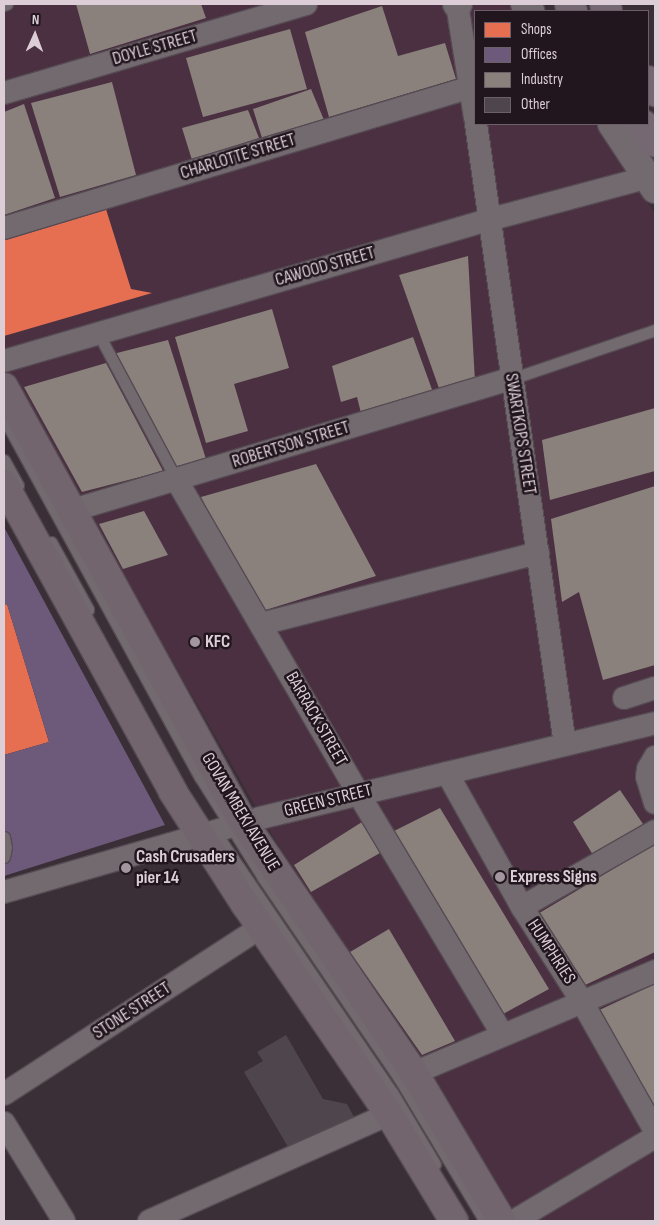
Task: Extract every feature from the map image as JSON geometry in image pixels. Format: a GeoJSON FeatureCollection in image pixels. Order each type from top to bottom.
{"type":"FeatureCollection","features":[{"type":"Feature","properties":{"kind":"highway"},"geometry":{"type":"LineString","coordinates":[[644,125],[655,143]]}},
{"type":"Feature","properties":{"kind":"main road","name":"GOVAN MBEKI AVENUE"},"geometry":{"type":"LineString","coordinates":[[4,388],[70,511],[216,824],[261,928],[458,1212]]}},
{"type":"Feature","properties":{"kind":"main road","name":"GOVAN MBEKI AVENUE"},"geometry":{"type":"LineString","coordinates":[[4,484],[152,756],[216,824],[414,1073],[502,1221]]}},
{"type":"Feature","properties":{"kind":"street","name":"DOYLE STREET"},"geometry":{"type":"LineString","coordinates":[[4,93],[306,4]]}},
{"type":"Feature","properties":{"kind":"street"},"geometry":{"type":"LineString","coordinates":[[457,4],[474,110]]}},
{"type":"Feature","properties":{"kind":"street","name":"CHARLOTTE STREET"},"geometry":{"type":"LineString","coordinates":[[4,228],[471,87]]}},
{"type":"Feature","properties":{"kind":"street","name":"SWARTKOPS STREET"},"geometry":{"type":"LineString","coordinates":[[476,125],[488,220],[565,745]]}},
{"type":"Feature","properties":{"kind":"street"},"geometry":{"type":"LineString","coordinates":[[613,125],[652,183]]}},
{"type":"Feature","properties":{"kind":"street","name":"CAWOOD STREET"},"geometry":{"type":"LineString","coordinates":[[4,361],[488,220],[652,183]]}},
{"type":"Feature","properties":{"kind":"street","name":"ROBERTSON STREET"},"geometry":{"type":"LineString","coordinates":[[70,511],[511,379]]}},
{"type":"Feature","properties":{"kind":"street","name":"BARRACK STREET"},"geometry":{"type":"LineString","coordinates":[[176,479],[358,793],[503,1035]]}},
{"type":"Feature","properties":{"kind":"street"},"geometry":{"type":"LineString","coordinates":[[261,624],[538,553]]}},
{"type":"Feature","properties":{"kind":"street"},"geometry":{"type":"LineString","coordinates":[[624,698],[655,688]]}},
{"type":"Feature","properties":{"kind":"street","name":"GREEN STREET"},"geometry":{"type":"LineString","coordinates":[[4,892],[216,824],[446,773],[655,723]]}},
{"type":"Feature","properties":{"kind":"street"},"geometry":{"type":"LineString","coordinates":[[655,757],[648,769],[647,778],[655,802]]}},
{"type":"Feature","properties":{"kind":"street","name":"HUMPHRIES"},"geometry":{"type":"LineString","coordinates":[[446,773],[522,907],[581,1000],[655,1131]]}},
{"type":"Feature","properties":{"kind":"street"},"geometry":{"type":"LineString","coordinates":[[522,907],[655,831]]}},
{"type":"Feature","properties":{"kind":"street","name":"STONE STREET"},"geometry":{"type":"LineString","coordinates":[[4,1094],[261,928]]}},
{"type":"Feature","properties":{"kind":"street"},"geometry":{"type":"LineString","coordinates":[[414,1073],[581,1000],[655,971]]}},
{"type":"Feature","properties":{"kind":"street"},"geometry":{"type":"LineString","coordinates":[[149,1221],[389,1114]]}},
{"type":"Feature","properties":{"kind":"street"},"geometry":{"type":"LineString","coordinates":[[4,1123],[64,1221]]}},
{"type":"Feature","properties":{"kind":"street"},"geometry":{"type":"LineString","coordinates":[[514,1221],[655,1137]]}},
{"type":"Feature","properties":{"kind":"lane"},"geometry":{"type":"LineString","coordinates":[[511,379],[655,330]]}},
{"type":"Feature","properties":{"kind":"lane"},"geometry":{"type":"LineString","coordinates":[[98,333],[176,479]]}},
{"type":"Feature","properties":{"kind":"lane"},"geometry":{"type":"LineString","coordinates":[[4,418],[193,764],[216,824],[392,1092],[442,1176]]}},
{"type":"Feature","properties":{"kind":"lane"},"geometry":{"type":"LineString","coordinates":[[4,460],[36,517]]}},
{"type":"Feature","properties":{"kind":"lane"},"geometry":{"type":"LineString","coordinates":[[46,533],[167,758],[399,1078],[485,1221]]}},
{"type":"Feature","properties":{"kind":"lane"},"geometry":{"type":"LineString","coordinates":[[4,837],[6,848],[4,857]]}},
{"type":"Feature","properties":{"kind":"shaded area"},"geometry":{"type":"Polygon","coordinates":[[[4,4],[522,4],[526,10],[474,10],[474,125],[599,125],[655,214],[655,1221],[513,1221],[269,830],[4,368],[4,4]]]}},
{"type":"Feature","properties":{"kind":"building: Shops"},"geometry":{"type":"Polygon","coordinates":[[[105,206],[131,289],[152,293],[4,336],[4,235],[105,206]]]}},
{"type":"Feature","properties":{"kind":"building: Shops"},"geometry":{"type":"Polygon","coordinates":[[[7,604],[49,742],[4,755],[4,605],[7,604]]]}},
{"type":"Feature","properties":{"kind":"building: Offices"},"geometry":{"type":"Polygon","coordinates":[[[4,527],[165,825],[4,876],[4,755],[49,742],[7,604],[4,605],[4,527]]]}},
{"type":"Feature","properties":{"kind":"building: Industry"},"geometry":{"type":"Polygon","coordinates":[[[76,4],[201,4],[206,18],[90,54],[76,4]]]}},
{"type":"Feature","properties":{"kind":"building: Industry"},"geometry":{"type":"Polygon","coordinates":[[[382,6],[398,56],[445,43],[456,79],[329,117],[305,32],[382,6]]]}},
{"type":"Feature","properties":{"kind":"building: Industry"},"geometry":{"type":"Polygon","coordinates":[[[290,29],[307,89],[203,117],[186,58],[290,29]]]}},
{"type":"Feature","properties":{"kind":"building: Industry"},"geometry":{"type":"Polygon","coordinates":[[[112,82],[136,175],[60,197],[31,103],[112,82]]]}},
{"type":"Feature","properties":{"kind":"building: Industry"},"geometry":{"type":"Polygon","coordinates":[[[311,89],[324,120],[262,138],[253,109],[311,89]]]}},
{"type":"Feature","properties":{"kind":"building: Industry"},"geometry":{"type":"Polygon","coordinates":[[[24,104],[55,198],[4,215],[4,112],[24,104]]]}},
{"type":"Feature","properties":{"kind":"building: Industry"},"geometry":{"type":"Polygon","coordinates":[[[248,110],[259,138],[192,160],[182,128],[248,110]]]}},
{"type":"Feature","properties":{"kind":"building: Industry"},"geometry":{"type":"Polygon","coordinates":[[[468,256],[475,382],[441,394],[399,275],[468,256]]]}},
{"type":"Feature","properties":{"kind":"building: Industry"},"geometry":{"type":"Polygon","coordinates":[[[272,309],[289,368],[234,384],[248,431],[206,443],[175,337],[272,309]]]}},
{"type":"Feature","properties":{"kind":"building: Industry"},"geometry":{"type":"Polygon","coordinates":[[[413,337],[434,395],[361,413],[357,397],[341,402],[332,366],[413,337]]]}},
{"type":"Feature","properties":{"kind":"building: Industry"},"geometry":{"type":"Polygon","coordinates":[[[168,340],[206,459],[170,468],[113,354],[168,340]]]}},
{"type":"Feature","properties":{"kind":"building: Industry"},"geometry":{"type":"Polygon","coordinates":[[[106,363],[163,471],[82,492],[24,387],[106,363]]]}},
{"type":"Feature","properties":{"kind":"building: Industry"},"geometry":{"type":"Polygon","coordinates":[[[655,408],[655,471],[550,500],[542,440],[655,408]]]}},
{"type":"Feature","properties":{"kind":"building: Industry"},"geometry":{"type":"Polygon","coordinates":[[[316,464],[376,576],[259,612],[201,497],[316,464]]]}},
{"type":"Feature","properties":{"kind":"building: Industry"},"geometry":{"type":"Polygon","coordinates":[[[655,486],[655,665],[603,680],[579,592],[562,602],[551,519],[655,486]]]}},
{"type":"Feature","properties":{"kind":"building: Industry"},"geometry":{"type":"Polygon","coordinates":[[[144,511],[168,555],[123,569],[99,524],[144,511]]]}},
{"type":"Feature","properties":{"kind":"building: Industry"},"geometry":{"type":"Polygon","coordinates":[[[620,790],[643,824],[593,855],[573,822],[620,790]]]}},
{"type":"Feature","properties":{"kind":"building: Industry"},"geometry":{"type":"Polygon","coordinates":[[[440,808],[549,989],[503,1014],[394,831],[440,808]]]}},
{"type":"Feature","properties":{"kind":"building: Industry"},"geometry":{"type":"Polygon","coordinates":[[[362,822],[380,853],[311,892],[294,865],[362,822]]]}},
{"type":"Feature","properties":{"kind":"building: Industry"},"geometry":{"type":"Polygon","coordinates":[[[655,844],[655,952],[581,987],[536,915],[655,844]]]}},
{"type":"Feature","properties":{"kind":"building: Industry"},"geometry":{"type":"Polygon","coordinates":[[[389,929],[455,1041],[422,1055],[350,952],[389,929]]]}},
{"type":"Feature","properties":{"kind":"building: Industry"},"geometry":{"type":"Polygon","coordinates":[[[655,984],[655,1117],[593,1013],[655,984]]]}},
{"type":"Feature","properties":{"kind":"building: Other"},"geometry":{"type":"Polygon","coordinates":[[[286,1035],[323,1099],[347,1104],[354,1117],[288,1147],[244,1072],[263,1061],[257,1052],[286,1035]]]}},
{"type":"Feature","properties":{"kind":"place","name":"KFC"},"geometry":{"type":"Point","coordinates":[195,642]}},
{"type":"Feature","properties":{"kind":"place","name":"Cash Crusaders pier 14"},"geometry":{"type":"Point","coordinates":[126,868]}},
{"type":"Feature","properties":{"kind":"place","name":"Express Signs"},"geometry":{"type":"Point","coordinates":[500,877]}}]}
